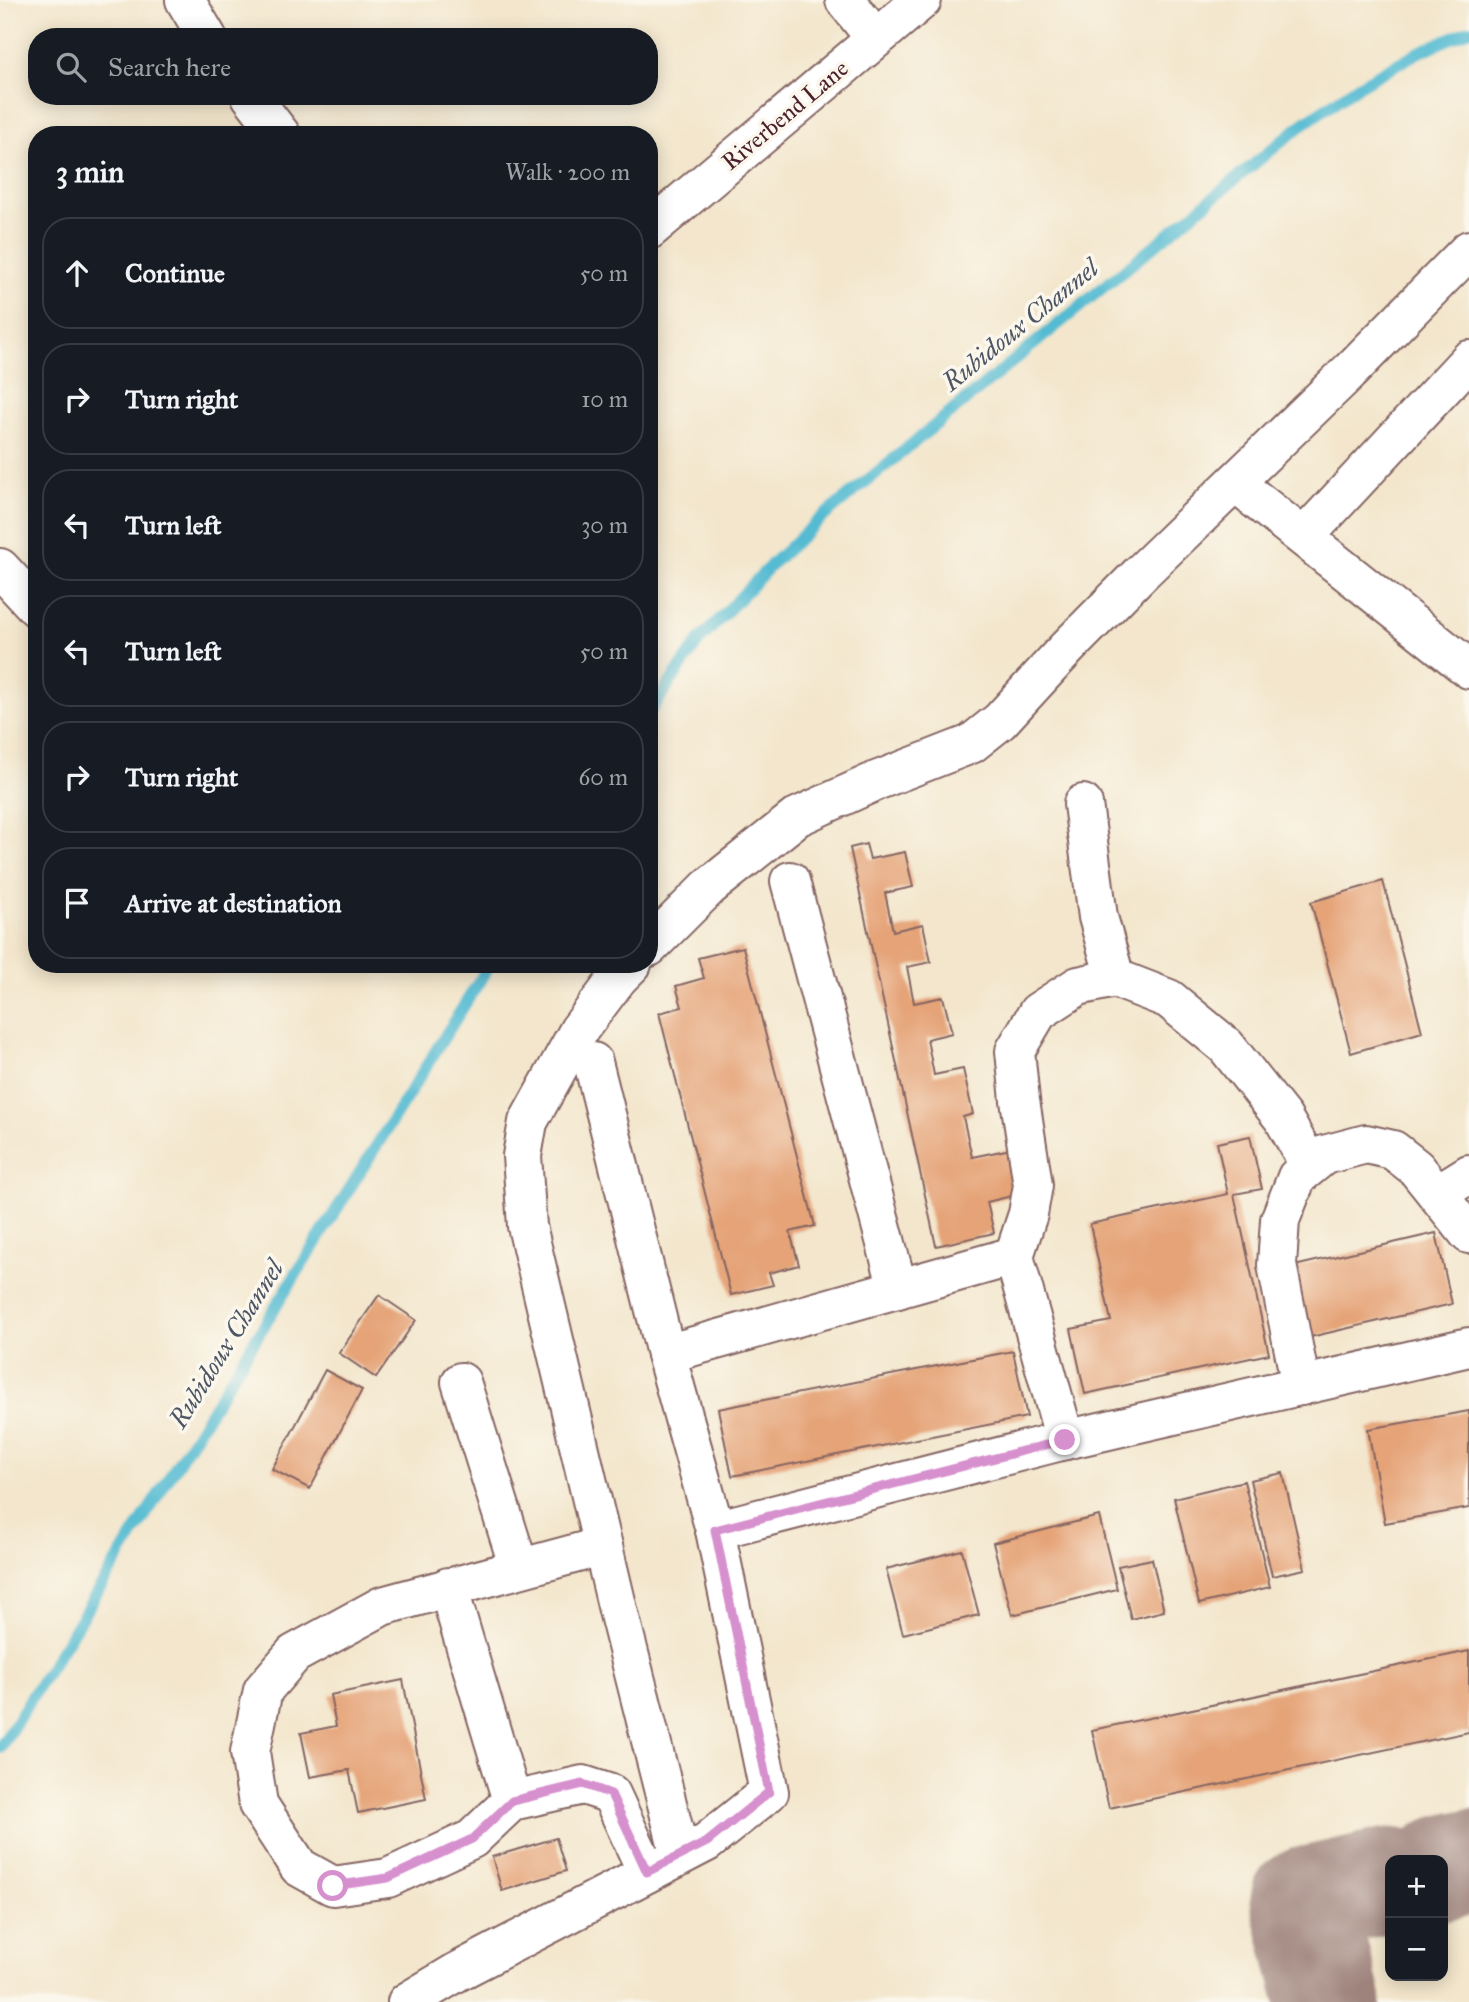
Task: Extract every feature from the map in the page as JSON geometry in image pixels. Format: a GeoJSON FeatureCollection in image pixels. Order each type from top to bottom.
{"type":"FeatureCollection","features":[{"type":"Feature","properties":{"kind":"street"},"geometry":{"type":"LineString","coordinates":[[185,0],[202,28]]}},
{"type":"Feature","properties":{"kind":"street"},"geometry":{"type":"LineString","coordinates":[[845,0],[875,38]]}},
{"type":"Feature","properties":{"kind":"street","name":"Riverbend Lane"},"geometry":{"type":"LineString","coordinates":[[658,222],[922,0]]}},
{"type":"Feature","properties":{"kind":"street"},"geometry":{"type":"LineString","coordinates":[[258,105],[274,126]]}},
{"type":"Feature","properties":{"kind":"street"},"geometry":{"type":"LineString","coordinates":[[658,938],[709,887],[797,817],[876,781],[971,744],[1000,721],[1066,649],[1350,371],[1469,250]]}},
{"type":"Feature","properties":{"kind":"street"},"geometry":{"type":"LineString","coordinates":[[1304,537],[1469,360]]}},
{"type":"Feature","properties":{"kind":"street"},"geometry":{"type":"LineString","coordinates":[[1235,483],[1469,669]]}},
{"type":"Feature","properties":{"kind":"street"},"geometry":{"type":"LineString","coordinates":[[0,568],[28,598]]}},
{"type":"Feature","properties":{"kind":"street"},"geometry":{"type":"LineString","coordinates":[[1083,804],[1098,917],[1115,978]]}},
{"type":"Feature","properties":{"kind":"street"},"geometry":{"type":"LineString","coordinates":[[790,881],[898,1289]]}},
{"type":"Feature","properties":{"kind":"street"},"geometry":{"type":"LineString","coordinates":[[623,973],[579,1030],[528,1122],[522,1156],[527,1226],[603,1546],[664,1864]]}},
{"type":"Feature","properties":{"kind":"street"},"geometry":{"type":"LineString","coordinates":[[1065,1440],[1014,1256],[1028,1214],[1033,1185],[1016,1051],[1038,1012],[1078,986],[1115,978],[1169,999],[1226,1046],[1283,1118],[1310,1166]]}},
{"type":"Feature","properties":{"kind":"street"},"geometry":{"type":"LineString","coordinates":[[407,2002],[457,1972],[707,1842],[769,1792],[715,1530],[666,1354],[593,1062]]}},
{"type":"Feature","properties":{"kind":"street"},"geometry":{"type":"LineString","coordinates":[[1301,1386],[1277,1265],[1280,1220],[1297,1177],[1324,1155],[1366,1144],[1393,1150],[1416,1168],[1469,1234]]}},
{"type":"Feature","properties":{"kind":"street"},"geometry":{"type":"LineString","coordinates":[[1437,1194],[1469,1174]]}},
{"type":"Feature","properties":{"kind":"street"},"geometry":{"type":"LineString","coordinates":[[666,1354],[1014,1256]]}},
{"type":"Feature","properties":{"kind":"street"},"geometry":{"type":"LineString","coordinates":[[715,1530],[1065,1440],[1469,1347]]}},
{"type":"Feature","properties":{"kind":"street"},"geometry":{"type":"LineString","coordinates":[[461,1382],[519,1568]]}},
{"type":"Feature","properties":{"kind":"street"},"geometry":{"type":"LineString","coordinates":[[603,1546],[382,1606],[294,1654],[263,1690],[250,1752],[258,1804],[299,1867],[333,1886],[388,1878],[472,1839],[512,1801],[583,1784],[611,1794],[664,1864]]}},
{"type":"Feature","properties":{"kind":"street"},"geometry":{"type":"LineString","coordinates":[[447,1587],[512,1801]]}},
{"type":"Feature","properties":{"kind":"building"},"geometry":{"type":"Polygon","coordinates":[[[866,844],[870,859],[905,852],[913,887],[885,893],[893,931],[923,924],[931,962],[907,967],[914,1003],[943,997],[952,1033],[927,1039],[934,1075],[963,1069],[973,1114],[963,1117],[972,1157],[1011,1149],[1020,1194],[987,1202],[994,1233],[936,1246],[850,848],[866,844]]]}},
{"type":"Feature","properties":{"kind":"building"},"geometry":{"type":"Polygon","coordinates":[[[1383,881],[1422,1032],[1351,1053],[1311,902],[1383,881]]]}},
{"type":"Feature","properties":{"kind":"building"},"geometry":{"type":"Polygon","coordinates":[[[743,947],[815,1226],[790,1232],[799,1265],[769,1273],[773,1285],[731,1295],[659,1013],[682,1007],[676,986],[704,978],[698,958],[743,947]]]}},
{"type":"Feature","properties":{"kind":"building"},"geometry":{"type":"Polygon","coordinates":[[[1250,1136],[1262,1189],[1234,1194],[1269,1354],[1085,1394],[1071,1329],[1111,1321],[1090,1224],[1228,1194],[1217,1143],[1250,1136]]]}},
{"type":"Feature","properties":{"kind":"building"},"geometry":{"type":"Polygon","coordinates":[[[1436,1233],[1452,1304],[1306,1338],[1290,1267],[1436,1233]]]}},
{"type":"Feature","properties":{"kind":"building"},"geometry":{"type":"Polygon","coordinates":[[[379,1295],[416,1320],[376,1378],[339,1353],[379,1295]]]}},
{"type":"Feature","properties":{"kind":"building"},"geometry":{"type":"Polygon","coordinates":[[[1013,1351],[1027,1417],[732,1476],[718,1409],[1013,1351]]]}},
{"type":"Feature","properties":{"kind":"building"},"geometry":{"type":"Polygon","coordinates":[[[325,1370],[362,1390],[310,1489],[272,1469],[325,1370]]]}},
{"type":"Feature","properties":{"kind":"building"},"geometry":{"type":"Polygon","coordinates":[[[1469,1411],[1469,1508],[1385,1523],[1368,1429],[1469,1411]]]}},
{"type":"Feature","properties":{"kind":"building"},"geometry":{"type":"Polygon","coordinates":[[[1283,1473],[1305,1569],[1272,1576],[1250,1480],[1283,1473]]]}},
{"type":"Feature","properties":{"kind":"building"},"geometry":{"type":"Polygon","coordinates":[[[1244,1481],[1270,1587],[1199,1604],[1174,1498],[1244,1481]]]}},
{"type":"Feature","properties":{"kind":"building"},"geometry":{"type":"Polygon","coordinates":[[[1099,1516],[1117,1589],[1012,1615],[993,1543],[1099,1516]]]}},
{"type":"Feature","properties":{"kind":"building"},"geometry":{"type":"Polygon","coordinates":[[[962,1550],[979,1615],[903,1634],[886,1569],[962,1550]]]}},
{"type":"Feature","properties":{"kind":"building"},"geometry":{"type":"Polygon","coordinates":[[[1152,1559],[1164,1611],[1131,1619],[1118,1566],[1152,1559]]]}},
{"type":"Feature","properties":{"kind":"building"},"geometry":{"type":"Polygon","coordinates":[[[1469,1651],[1469,1732],[1109,1808],[1092,1730],[1469,1651]]]}},
{"type":"Feature","properties":{"kind":"building"},"geometry":{"type":"Polygon","coordinates":[[[403,1680],[426,1799],[358,1813],[349,1770],[310,1777],[301,1733],[336,1726],[330,1695],[403,1680]]]}},
{"type":"Feature","properties":{"kind":"building"},"geometry":{"type":"Polygon","coordinates":[[[556,1838],[566,1871],[502,1891],[492,1857],[556,1838]]]}},
{"type":"Feature","properties":{"kind":"waterway","name":"Rubidoux Channel"},"geometry":{"type":"LineString","coordinates":[[658,700],[699,641],[773,563],[819,520],[1303,124],[1360,85],[1417,53],[1469,30]]}},
{"type":"Feature","properties":{"kind":"waterway","name":"Rubidoux Channel"},"geometry":{"type":"LineString","coordinates":[[0,1748],[484,973]]}},
{"type":"Feature","properties":{"kind":"taxiway"},"geometry":{"type":"LineString","coordinates":[[1448,1867],[1469,1862]]}},
{"type":"Feature","properties":{"kind":"taxiway"},"geometry":{"type":"LineString","coordinates":[[1329,2002],[1303,1900],[1385,1881]]}},
{"type":"Feature","properties":{"kind":"route"},"geometry":{"type":"LineString","coordinates":[[333,1886],[388,1878],[472,1839],[512,1801],[583,1784],[611,1794],[647,1872],[707,1842],[769,1792],[715,1530],[1065,1440]]}}]}
